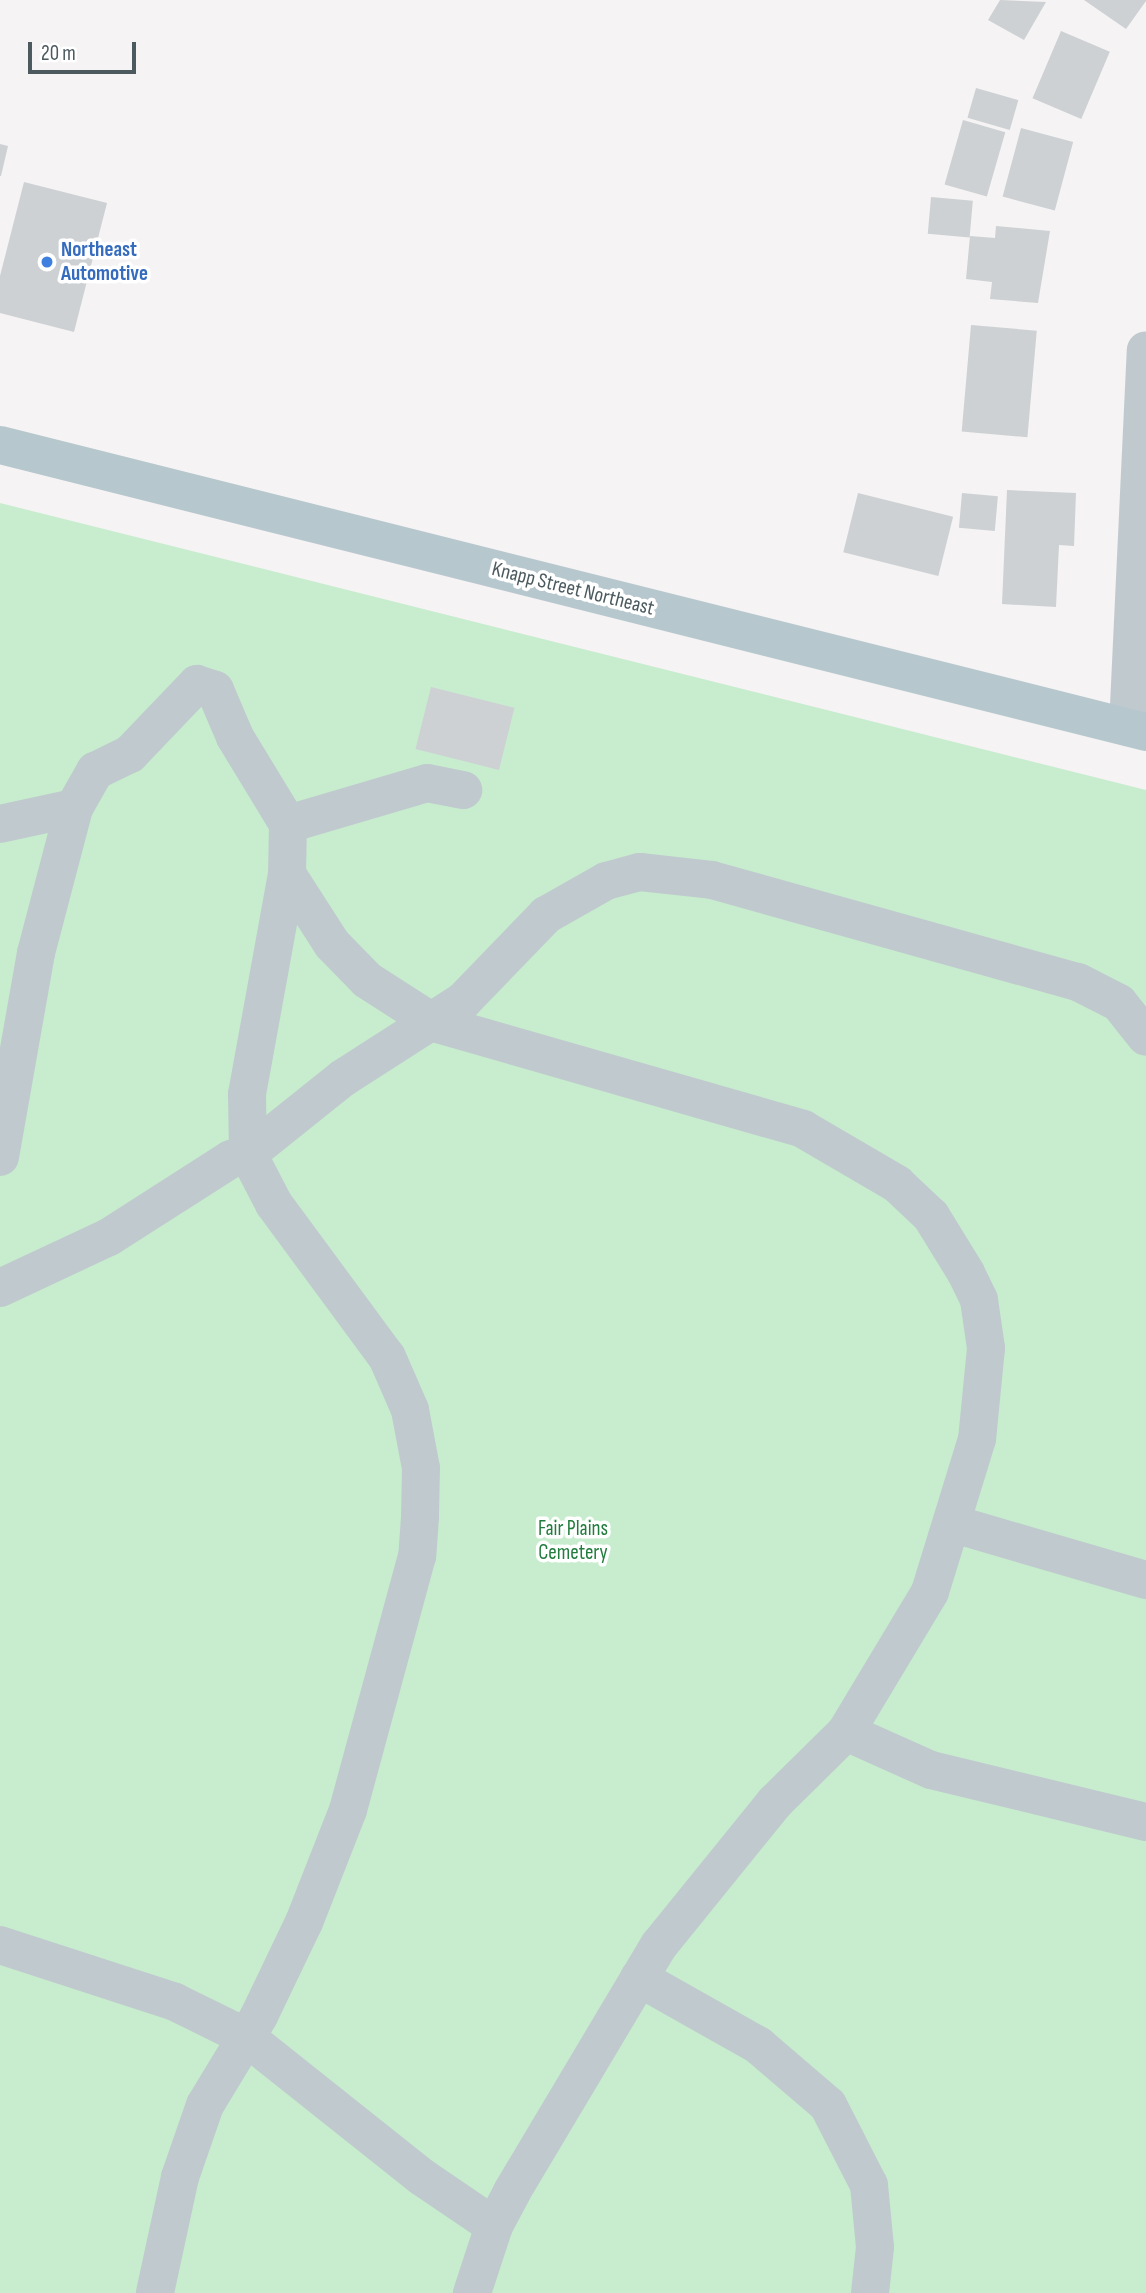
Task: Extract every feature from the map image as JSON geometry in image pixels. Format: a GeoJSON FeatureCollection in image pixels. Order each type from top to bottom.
{"type":"FeatureCollection","features":[{"type":"Feature","properties":{"kind":"main road","name":"Knapp Street Northeast"},"geometry":{"type":"LineString","coordinates":[[0,445],[1137,730]]}},
{"type":"Feature","properties":{"kind":"street"},"geometry":{"type":"LineString","coordinates":[[1137,730],[1146,349]]}},
{"type":"Feature","properties":{"kind":"street"},"geometry":{"type":"LineString","coordinates":[[0,1157],[36,953],[74,808],[95,771],[130,754],[197,684],[215,690],[235,737],[288,824],[287,874],[247,1094],[248,1154],[274,1204],[387,1357],[410,1410],[421,1468],[417,1556],[359,1775],[304,1922],[192,2139],[155,2293]]}},
{"type":"Feature","properties":{"kind":"street"},"geometry":{"type":"LineString","coordinates":[[288,824],[427,783],[463,790]]}},
{"type":"Feature","properties":{"kind":"street"},"geometry":{"type":"LineString","coordinates":[[0,824],[74,808]]}},
{"type":"Feature","properties":{"kind":"street"},"geometry":{"type":"LineString","coordinates":[[0,1289],[109,1237],[230,1158],[248,1154],[343,1078],[434,1023],[463,1001],[547,915],[606,881],[640,873],[712,880],[1078,982],[1119,1003],[1146,1037]]}},
{"type":"Feature","properties":{"kind":"street"},"geometry":{"type":"LineString","coordinates":[[287,874],[332,944],[367,981],[434,1023],[803,1129],[897,1184],[931,1216],[979,1300],[986,1348],[977,1439],[954,1524],[930,1592],[846,1732],[775,1802],[659,1945],[494,2226],[472,2293]]}},
{"type":"Feature","properties":{"kind":"street"},"geometry":{"type":"LineString","coordinates":[[954,1524],[1146,1580]]}},
{"type":"Feature","properties":{"kind":"street"},"geometry":{"type":"LineString","coordinates":[[846,1732],[931,1770],[1146,1822]]}},
{"type":"Feature","properties":{"kind":"street"},"geometry":{"type":"LineString","coordinates":[[0,1945],[175,2002],[246,2037],[422,2177],[494,2226]]}},
{"type":"Feature","properties":{"kind":"street"},"geometry":{"type":"LineString","coordinates":[[639,1978],[758,2045],[828,2105],[869,2185],[875,2247],[870,2293]]}},
{"type":"Feature","properties":{"kind":"green space","name":"Fair Plains Cemetery"},"geometry":{"type":"Polygon","coordinates":[[[0,503],[1146,790],[1146,2293],[0,2293],[0,503]]]}},
{"type":"Feature","properties":{"kind":"building"},"geometry":{"type":"Polygon","coordinates":[[[1000,0],[1046,2],[1024,40],[988,20],[1000,0]]]}},
{"type":"Feature","properties":{"kind":"building"},"geometry":{"type":"Polygon","coordinates":[[[1084,0],[1146,0],[1146,1],[1126,29],[1084,0]]]}},
{"type":"Feature","properties":{"kind":"building"},"geometry":{"type":"Polygon","coordinates":[[[1061,31],[1110,52],[1081,119],[1032,98],[1061,31]]]}},
{"type":"Feature","properties":{"kind":"building"},"geometry":{"type":"Polygon","coordinates":[[[976,88],[1018,100],[1010,130],[967,118],[976,88]]]}},
{"type":"Feature","properties":{"kind":"building"},"geometry":{"type":"Polygon","coordinates":[[[963,120],[1005,132],[987,197],[945,184],[963,120]]]}},
{"type":"Feature","properties":{"kind":"building"},"geometry":{"type":"Polygon","coordinates":[[[1021,128],[1073,142],[1055,211],[1003,197],[1021,128]]]}},
{"type":"Feature","properties":{"kind":"building"},"geometry":{"type":"Polygon","coordinates":[[[0,144],[8,146],[1,176],[0,176],[0,144]]]}},
{"type":"Feature","properties":{"kind":"building","name":"Northeast Automotive"},"geometry":{"type":"Polygon","coordinates":[[[24,182],[107,203],[74,332],[0,313],[0,276],[24,182]]]}},
{"type":"Feature","properties":{"kind":"building"},"geometry":{"type":"Polygon","coordinates":[[[931,197],[973,201],[970,238],[928,234],[931,197]]]}},
{"type":"Feature","properties":{"kind":"building"},"geometry":{"type":"Polygon","coordinates":[[[996,226],[1050,231],[1038,303],[990,299],[992,282],[966,279],[970,236],[995,238],[996,226]]]}},
{"type":"Feature","properties":{"kind":"building"},"geometry":{"type":"Polygon","coordinates":[[[971,325],[1037,331],[1027,437],[962,432],[971,325]]]}},
{"type":"Feature","properties":{"kind":"building"},"geometry":{"type":"Polygon","coordinates":[[[1007,490],[1076,493],[1074,546],[1059,545],[1056,607],[1002,604],[1007,490]]]}},
{"type":"Feature","properties":{"kind":"building"},"geometry":{"type":"Polygon","coordinates":[[[858,493],[953,517],[938,576],[843,552],[858,493]]]}},
{"type":"Feature","properties":{"kind":"building"},"geometry":{"type":"Polygon","coordinates":[[[962,493],[998,496],[995,531],[959,528],[962,493]]]}},
{"type":"Feature","properties":{"kind":"building"},"geometry":{"type":"Polygon","coordinates":[[[431,687],[514,708],[499,770],[416,749],[431,687]]]}},
{"type":"Feature","properties":{"kind":"place","name":"Northeast Automotive"},"geometry":{"type":"Point","coordinates":[47,262]}}]}
